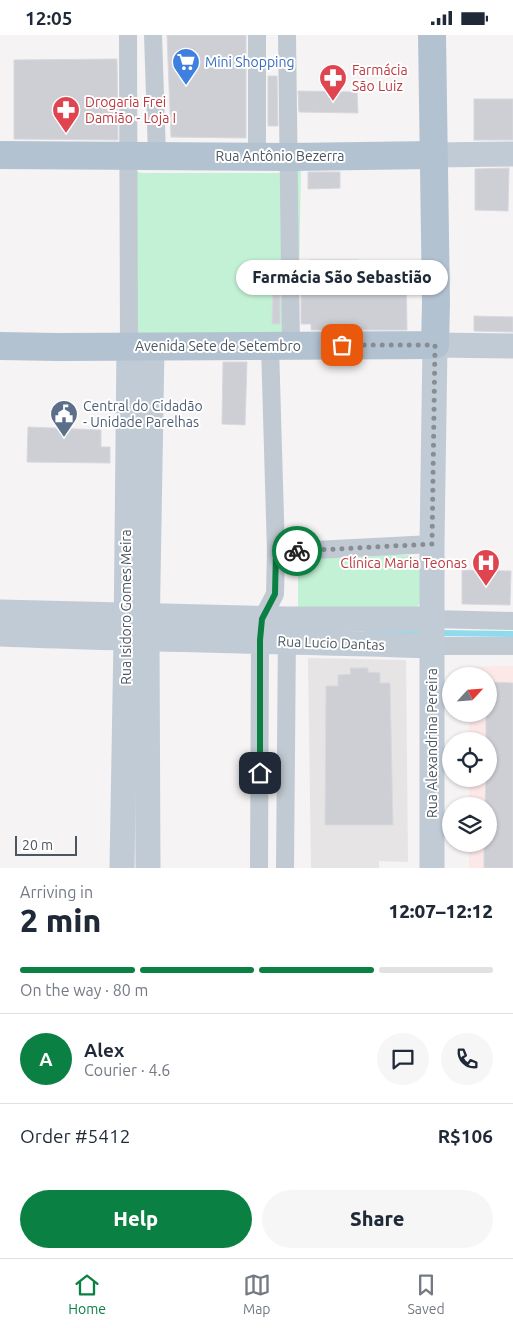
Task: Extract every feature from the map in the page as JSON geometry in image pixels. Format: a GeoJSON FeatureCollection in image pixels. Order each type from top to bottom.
{"type":"FeatureCollection","features":[{"type":"Feature","properties":{"kind":"main road"},"geometry":{"type":"LineString","coordinates":[[432,35],[435,345]]}},
{"type":"Feature","properties":{"kind":"main road","name":"Rua Antônio Bezerra"},"geometry":{"type":"LineString","coordinates":[[0,155],[257,157],[433,155]]}},
{"type":"Feature","properties":{"kind":"main road","name":"Avenida Sete de Setembro"},"geometry":{"type":"LineString","coordinates":[[0,346],[435,345]]}},
{"type":"Feature","properties":{"kind":"street"},"geometry":{"type":"LineString","coordinates":[[128,35],[127,156],[140,347]]}},
{"type":"Feature","properties":{"kind":"street"},"geometry":{"type":"LineString","coordinates":[[153,35],[156,155]]}},
{"type":"Feature","properties":{"kind":"street"},"geometry":{"type":"LineString","coordinates":[[257,35],[257,157]]}},
{"type":"Feature","properties":{"kind":"street"},"geometry":{"type":"LineString","coordinates":[[285,868],[287,630],[275,594],[288,157],[286,35]]}},
{"type":"Feature","properties":{"kind":"street"},"geometry":{"type":"LineString","coordinates":[[433,155],[513,154]]}},
{"type":"Feature","properties":{"kind":"street"},"geometry":{"type":"LineString","coordinates":[[435,345],[513,346]]}},
{"type":"Feature","properties":{"kind":"street","name":"Rua Alexandrina Pereira"},"geometry":{"type":"LineString","coordinates":[[432,868],[432,544],[435,345]]}},
{"type":"Feature","properties":{"kind":"street","name":"Rua Isidoro Gomes Meira"},"geometry":{"type":"LineString","coordinates":[[122,868],[137,628],[140,347]]}},
{"type":"Feature","properties":{"kind":"street"},"geometry":{"type":"LineString","coordinates":[[276,551],[432,544]]}},
{"type":"Feature","properties":{"kind":"street"},"geometry":{"type":"LineString","coordinates":[[259,868],[261,629],[275,594]]}},
{"type":"Feature","properties":{"kind":"street","name":"Rua Lucio Dantas"},"geometry":{"type":"LineString","coordinates":[[0,612],[137,628]]}},
{"type":"Feature","properties":{"kind":"street","name":"Rua Lucio Dantas"},"geometry":{"type":"LineString","coordinates":[[287,630],[433,619],[513,621]]}},
{"type":"Feature","properties":{"kind":"street","name":"Rua Isidoro Gomes Meira"},"geometry":{"type":"LineString","coordinates":[[137,628],[148,868]]}},
{"type":"Feature","properties":{"kind":"street","name":"Rua Lucio Dantas"},"geometry":{"type":"LineString","coordinates":[[0,634],[137,628],[261,629],[287,630],[433,646],[513,646]]}},
{"type":"Feature","properties":{"kind":"shaded area"},"geometry":{"type":"Polygon","coordinates":[[[308,658],[406,660],[408,862],[379,861],[379,868],[311,868],[308,658]]]}},
{"type":"Feature","properties":{"kind":"shaded area"},"geometry":{"type":"Polygon","coordinates":[[[513,666],[513,868],[469,868],[469,852],[497,852],[497,797],[469,797],[469,787],[497,787],[497,732],[469,732],[469,723],[498,723],[498,667],[469,667],[513,666]]]}},
{"type":"Feature","properties":{"kind":"green space"},"geometry":{"type":"Polygon","coordinates":[[[301,165],[298,342],[124,344],[123,166],[141,173],[283,173],[301,165]]]}},
{"type":"Feature","properties":{"kind":"green space"},"geometry":{"type":"Polygon","coordinates":[[[307,555],[409,555],[416,558],[422,566],[422,601],[414,611],[298,607],[298,565],[300,560],[307,555]]]}},
{"type":"Feature","properties":{"kind":"building","name":"Mini Shopping"},"geometry":{"type":"Polygon","coordinates":[[[167,35],[246,35],[246,138],[171,137],[167,35]]]}},
{"type":"Feature","properties":{"kind":"building"},"geometry":{"type":"Polygon","coordinates":[[[117,59],[118,140],[14,139],[14,60],[117,59]]]}},
{"type":"Feature","properties":{"kind":"building"},"geometry":{"type":"Polygon","coordinates":[[[268,76],[277,76],[278,126],[268,126],[268,76]]]}},
{"type":"Feature","properties":{"kind":"building","name":"Farmácia São Luiz"},"geometry":{"type":"Polygon","coordinates":[[[298,91],[357,92],[358,113],[299,112],[298,91]]]}},
{"type":"Feature","properties":{"kind":"building"},"geometry":{"type":"Polygon","coordinates":[[[474,99],[513,99],[513,140],[474,140],[474,99]]]}},
{"type":"Feature","properties":{"kind":"building"},"geometry":{"type":"Polygon","coordinates":[[[509,168],[508,211],[475,210],[475,169],[509,168]]]}},
{"type":"Feature","properties":{"kind":"building"},"geometry":{"type":"Polygon","coordinates":[[[308,172],[340,172],[340,188],[308,189],[308,172]]]}},
{"type":"Feature","properties":{"kind":"building"},"geometry":{"type":"Polygon","coordinates":[[[309,260],[358,260],[358,265],[406,265],[407,330],[311,330],[311,324],[301,324],[301,279],[310,279],[309,260]]]}},
{"type":"Feature","properties":{"kind":"building"},"geometry":{"type":"Polygon","coordinates":[[[273,279],[280,279],[280,324],[272,324],[273,279]]]}},
{"type":"Feature","properties":{"kind":"building"},"geometry":{"type":"Polygon","coordinates":[[[474,316],[513,317],[513,332],[474,331],[474,316]]]}},
{"type":"Feature","properties":{"kind":"building"},"geometry":{"type":"Polygon","coordinates":[[[223,362],[247,362],[245,425],[222,424],[223,362]]]}},
{"type":"Feature","properties":{"kind":"building","name":"Central do Cidadão - Unidade Parelhas"},"geometry":{"type":"Polygon","coordinates":[[[28,427],[101,430],[101,447],[110,447],[110,463],[27,462],[28,427]]]}},
{"type":"Feature","properties":{"kind":"building","name":"Clínica Maria Teonas"},"geometry":{"type":"Polygon","coordinates":[[[462,570],[511,571],[510,605],[462,604],[462,570]]]}},
{"type":"Feature","properties":{"kind":"building"},"geometry":{"type":"Polygon","coordinates":[[[350,668],[368,668],[368,672],[380,673],[380,683],[390,683],[393,825],[325,825],[326,686],[338,686],[338,675],[351,674],[350,668]]]}},
{"type":"Feature","properties":{"kind":"building"},"geometry":{"type":"Polygon","coordinates":[[[498,682],[513,683],[513,868],[484,868],[484,852],[497,852],[497,797],[485,797],[486,787],[497,787],[497,732],[486,732],[486,723],[498,723],[498,682]]]}},
{"type":"Feature","properties":{"kind":"waterway"},"geometry":{"type":"LineString","coordinates":[[367,632],[427,633]]}},
{"type":"Feature","properties":{"kind":"waterway"},"geometry":{"type":"LineString","coordinates":[[437,633],[513,634]]}},
{"type":"Feature","properties":{"kind":"way so far"},"geometry":{"type":"LineString","coordinates":[[297,551],[432,544],[435,345],[342,345]]}},
{"type":"Feature","properties":{"kind":"place","name":"Mini Shopping"},"geometry":{"type":"Point","coordinates":[186,86]}},
{"type":"Feature","properties":{"kind":"place","name":"Farmácia São Luiz"},"geometry":{"type":"Point","coordinates":[333,102]}},
{"type":"Feature","properties":{"kind":"place","name":"Drogaria Frei Damião - Loja I"},"geometry":{"type":"Point","coordinates":[66,134]}},
{"type":"Feature","properties":{"kind":"place","name":"Farmácia São Sebastião"},"geometry":{"type":"Point","coordinates":[342,345]}},
{"type":"Feature","properties":{"kind":"place","name":"Central do Cidadão - Unidade Parelhas"},"geometry":{"type":"Point","coordinates":[64,438]}},
{"type":"Feature","properties":{"kind":"place","name":"Clínica Maria Teonas"},"geometry":{"type":"Point","coordinates":[486,587]}},
{"type":"Feature","properties":{"kind":"route"},"geometry":{"type":"LineString","coordinates":[[260,773],[260,640],[262,619],[275,594],[276,551],[297,551]]}}]}
